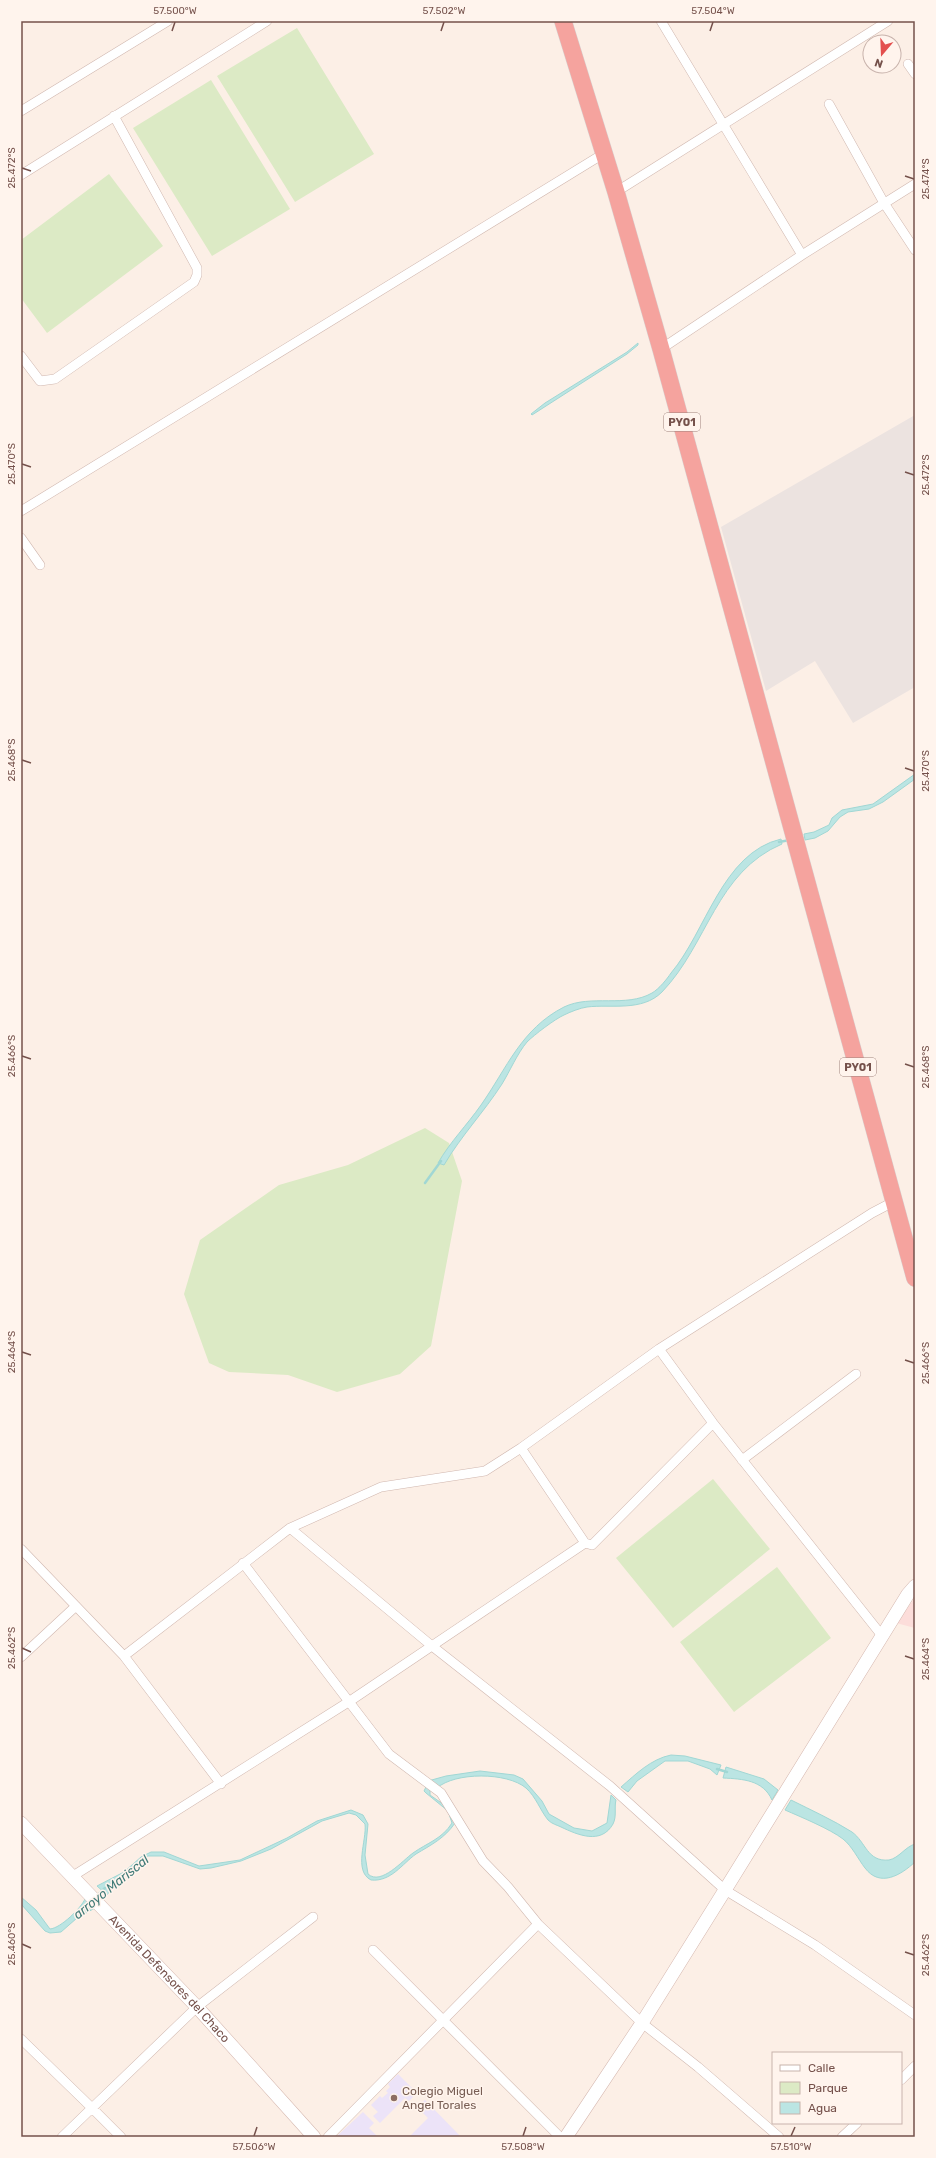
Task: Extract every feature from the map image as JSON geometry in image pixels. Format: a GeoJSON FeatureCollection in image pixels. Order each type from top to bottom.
{"type":"FeatureCollection","features":[{"type":"Feature","properties":{"kind":"highway","name":"PY01"},"geometry":{"type":"LineString","coordinates":[[563,21],[616,192],[661,349],[915,1278]]}},
{"type":"Feature","properties":{"kind":"main road"},"geometry":{"type":"LineString","coordinates":[[566,2137],[642,2023],[883,1637],[908,1594],[915,1586]]}},
{"type":"Feature","properties":{"kind":"main road"},"geometry":{"type":"LineString","coordinates":[[902,1606],[915,1595]]}},
{"type":"Feature","properties":{"kind":"main road","name":"Avenida Defensores del Chaco"},"geometry":{"type":"LineString","coordinates":[[21,1823],[197,2007],[314,2137]]}},
{"type":"Feature","properties":{"kind":"street"},"geometry":{"type":"LineString","coordinates":[[21,111],[168,21]]}},
{"type":"Feature","properties":{"kind":"street"},"geometry":{"type":"LineString","coordinates":[[21,175],[267,21]]}},
{"type":"Feature","properties":{"kind":"street"},"geometry":{"type":"LineString","coordinates":[[661,21],[802,255]]}},
{"type":"Feature","properties":{"kind":"street"},"geometry":{"type":"LineString","coordinates":[[616,192],[888,21]]}},
{"type":"Feature","properties":{"kind":"street"},"geometry":{"type":"LineString","coordinates":[[908,64],[915,74]]}},
{"type":"Feature","properties":{"kind":"street"},"geometry":{"type":"LineString","coordinates":[[828,104],[884,203],[915,250]]}},
{"type":"Feature","properties":{"kind":"street"},"geometry":{"type":"LineString","coordinates":[[21,356],[40,381],[55,379],[194,282],[197,276],[197,268],[114,116]]}},
{"type":"Feature","properties":{"kind":"street"},"geometry":{"type":"LineString","coordinates":[[21,511],[603,154]]}},
{"type":"Feature","properties":{"kind":"street"},"geometry":{"type":"LineString","coordinates":[[661,349],[802,255],[915,184]]}},
{"type":"Feature","properties":{"kind":"street"},"geometry":{"type":"LineString","coordinates":[[21,538],[40,566]]}},
{"type":"Feature","properties":{"kind":"street"},"geometry":{"type":"LineString","coordinates":[[124,1656],[290,1528],[381,1487],[485,1471],[522,1448],[659,1349],[872,1213],[893,1202]]}},
{"type":"Feature","properties":{"kind":"street"},"geometry":{"type":"LineString","coordinates":[[659,1349],[713,1423],[883,1637]]}},
{"type":"Feature","properties":{"kind":"street"},"geometry":{"type":"LineString","coordinates":[[742,1460],[856,1374]]}},
{"type":"Feature","properties":{"kind":"street"},"geometry":{"type":"LineString","coordinates":[[522,1448],[585,1543],[592,1545],[713,1423]]}},
{"type":"Feature","properties":{"kind":"street"},"geometry":{"type":"LineString","coordinates":[[290,1528],[432,1646],[610,1786],[726,1890],[815,1945],[915,2015]]}},
{"type":"Feature","properties":{"kind":"street"},"geometry":{"type":"LineString","coordinates":[[72,1876],[350,1701],[585,1543]]}},
{"type":"Feature","properties":{"kind":"street"},"geometry":{"type":"LineString","coordinates":[[21,1549],[124,1656],[220,1784]]}},
{"type":"Feature","properties":{"kind":"street"},"geometry":{"type":"LineString","coordinates":[[243,1563],[350,1701],[389,1754],[441,1793],[483,1861],[508,1887],[538,1924],[642,2023],[698,2067],[779,2137]]}},
{"type":"Feature","properties":{"kind":"street"},"geometry":{"type":"LineString","coordinates":[[21,1657],[76,1606]]}},
{"type":"Feature","properties":{"kind":"street"},"geometry":{"type":"LineString","coordinates":[[62,2137],[197,2007],[313,1917]]}},
{"type":"Feature","properties":{"kind":"street"},"geometry":{"type":"LineString","coordinates":[[328,2137],[538,1924]]}},
{"type":"Feature","properties":{"kind":"street"},"geometry":{"type":"LineString","coordinates":[[372,1950],[442,2022],[560,2137]]}},
{"type":"Feature","properties":{"kind":"street"},"geometry":{"type":"LineString","coordinates":[[21,2039],[121,2137]]}},
{"type":"Feature","properties":{"kind":"street"},"geometry":{"type":"LineString","coordinates":[[902,2079],[915,2066]]}},
{"type":"Feature","properties":{"kind":"street"},"geometry":{"type":"LineString","coordinates":[[842,2137],[856,2124]]}},
{"type":"Feature","properties":{"kind":"shaded area"},"geometry":{"type":"Polygon","coordinates":[[[915,415],[915,687],[853,723],[815,661],[766,691],[721,527],[915,415]]]}},
{"type":"Feature","properties":{"kind":"shaded area"},"geometry":{"type":"Polygon","coordinates":[[[915,1598],[915,1628],[896,1623],[915,1598]]]}},
{"type":"Feature","properties":{"kind":"shaded area","name":"Colegio Miguel Angel Torales"},"geometry":{"type":"Polygon","coordinates":[[[398,2074],[417,2093],[409,2101],[405,2098],[380,2123],[373,2116],[378,2112],[371,2105],[380,2096],[382,2098],[388,2093],[386,2091],[390,2087],[388,2084],[398,2074]]]}},
{"type":"Feature","properties":{"kind":"shaded area","name":"Colegio Miguel Angel Torales"},"geometry":{"type":"Polygon","coordinates":[[[425,2100],[461,2137],[409,2137],[428,2118],[417,2107],[425,2100]]]}},
{"type":"Feature","properties":{"kind":"shaded area","name":"Colegio Miguel Angel Torales"},"geometry":{"type":"Polygon","coordinates":[[[363,2112],[374,2123],[369,2128],[378,2137],[336,2137],[363,2112]]]}},
{"type":"Feature","properties":{"kind":"green space"},"geometry":{"type":"Polygon","coordinates":[[[297,28],[374,154],[295,202],[217,76],[297,28]]]}},
{"type":"Feature","properties":{"kind":"green space"},"geometry":{"type":"Polygon","coordinates":[[[211,80],[290,209],[212,256],[133,128],[211,80]]]}},
{"type":"Feature","properties":{"kind":"green space"},"geometry":{"type":"Polygon","coordinates":[[[109,174],[163,246],[47,333],[21,298],[21,240],[109,174]]]}},
{"type":"Feature","properties":{"kind":"green space"},"geometry":{"type":"Polygon","coordinates":[[[425,1128],[449,1143],[462,1181],[431,1346],[400,1374],[337,1392],[288,1375],[229,1372],[209,1363],[184,1294],[200,1240],[279,1185],[348,1165],[425,1128]]]}},
{"type":"Feature","properties":{"kind":"green space"},"geometry":{"type":"Polygon","coordinates":[[[713,1479],[770,1549],[673,1628],[616,1558],[713,1479]]]}},
{"type":"Feature","properties":{"kind":"green space"},"geometry":{"type":"Polygon","coordinates":[[[777,1567],[831,1638],[734,1712],[680,1642],[777,1567]]]}},
{"type":"Feature","properties":{"kind":"water"},"geometry":{"type":"Polygon","coordinates":[[[638,343],[638,345],[627,354],[532,415],[531,414],[545,403],[627,352],[638,343]]]}},
{"type":"Feature","properties":{"kind":"water"},"geometry":{"type":"Polygon","coordinates":[[[915,774],[915,779],[883,802],[869,809],[848,812],[840,817],[828,831],[815,838],[805,840],[804,834],[814,832],[829,825],[832,818],[842,810],[873,804],[915,774]]]}},
{"type":"Feature","properties":{"kind":"water"},"geometry":{"type":"Polygon","coordinates":[[[781,839],[782,844],[760,856],[742,872],[727,890],[714,910],[691,953],[678,973],[662,992],[654,998],[636,1005],[596,1006],[578,1009],[560,1017],[539,1031],[523,1047],[502,1084],[444,1165],[438,1163],[481,1105],[516,1050],[537,1026],[549,1016],[574,1003],[585,1001],[631,1000],[655,991],[665,981],[683,956],[729,877],[744,860],[761,847],[781,839]]]}},
{"type":"Feature","properties":{"kind":"water"},"geometry":{"type":"Polygon","coordinates":[[[671,1755],[685,1756],[721,1765],[717,1775],[710,1769],[688,1761],[665,1761],[637,1781],[628,1792],[621,1787],[650,1763],[671,1755]]]}},
{"type":"Feature","properties":{"kind":"water"},"geometry":{"type":"Polygon","coordinates":[[[726,1767],[764,1779],[778,1790],[772,1800],[763,1788],[752,1782],[723,1778],[726,1767]]]}},
{"type":"Feature","properties":{"kind":"water"},"geometry":{"type":"Polygon","coordinates":[[[480,1771],[514,1775],[523,1779],[542,1801],[549,1814],[574,1828],[592,1831],[607,1823],[611,1795],[616,1800],[613,1824],[608,1830],[596,1836],[575,1833],[548,1820],[526,1788],[507,1779],[481,1776],[468,1777],[456,1779],[437,1788],[428,1781],[446,1776],[480,1771]]]}},
{"type":"Feature","properties":{"kind":"water"},"geometry":{"type":"Polygon","coordinates":[[[426,1787],[430,1790],[430,1795],[450,1809],[455,1823],[442,1837],[416,1854],[396,1872],[378,1880],[371,1880],[366,1876],[363,1870],[362,1855],[365,1824],[356,1815],[349,1813],[322,1821],[271,1849],[241,1861],[200,1869],[163,1856],[148,1856],[115,1883],[107,1895],[97,1886],[124,1872],[141,1857],[151,1852],[164,1852],[199,1866],[240,1860],[287,1838],[317,1821],[351,1810],[363,1815],[368,1824],[365,1855],[368,1874],[373,1877],[379,1877],[392,1871],[413,1853],[439,1837],[452,1823],[448,1811],[424,1791],[426,1787]]]}},
{"type":"Feature","properties":{"kind":"water"},"geometry":{"type":"Polygon","coordinates":[[[791,1800],[830,1819],[852,1832],[857,1836],[871,1855],[876,1858],[882,1860],[893,1859],[908,1847],[915,1844],[915,1862],[897,1875],[890,1877],[877,1877],[871,1874],[843,1839],[823,1827],[785,1810],[791,1800]]]}},
{"type":"Feature","properties":{"kind":"water"},"geometry":{"type":"Polygon","coordinates":[[[21,1897],[36,1910],[50,1929],[60,1925],[70,1917],[85,1899],[95,1908],[77,1918],[61,1932],[50,1933],[45,1931],[21,1904],[21,1897]]]}},
{"type":"Feature","properties":{"kind":"waterway"},"geometry":{"type":"LineString","coordinates":[[779,842],[790,840]]}},
{"type":"Feature","properties":{"kind":"waterway"},"geometry":{"type":"LineString","coordinates":[[425,1183],[441,1161]]}},
{"type":"Feature","properties":{"kind":"waterway","name":"arroyo Mariscal"},"geometry":{"type":"LineString","coordinates":[[717,1769],[727,1772]]}},
{"type":"Feature","properties":{"kind":"waterway","name":"arroyo Mariscal"},"geometry":{"type":"LineString","coordinates":[[97,1896],[105,1888]]}},
{"type":"Feature","properties":{"kind":"place","name":"Colegio Miguel Angel Torales"},"geometry":{"type":"Point","coordinates":[394,2098]}}]}
